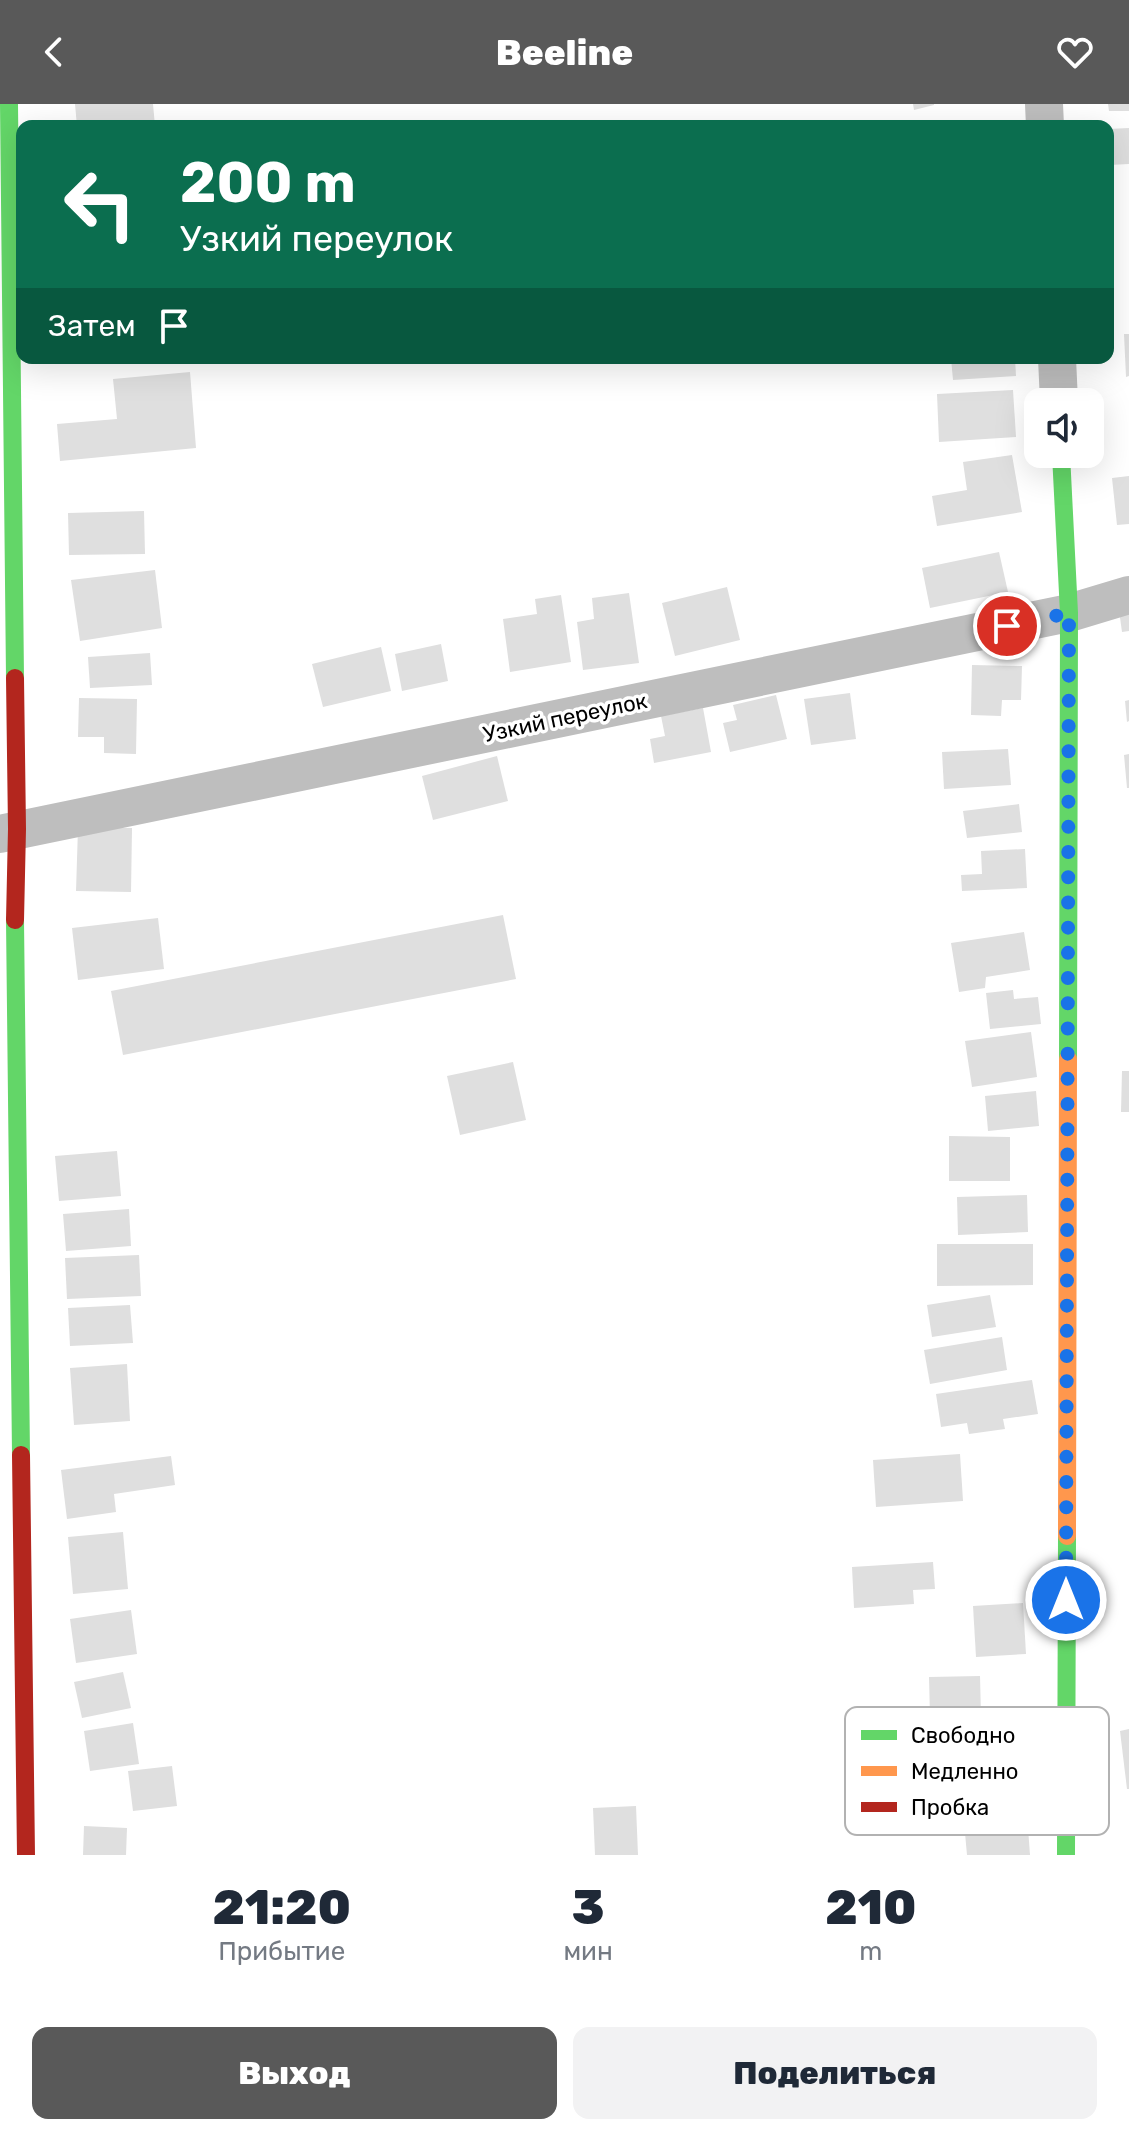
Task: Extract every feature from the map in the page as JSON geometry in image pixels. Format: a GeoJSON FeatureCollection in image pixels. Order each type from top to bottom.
{"type":"FeatureCollection","features":[{"type":"Feature","properties":{"kind":"street"},"geometry":{"type":"LineString","coordinates":[[9,104],[8,832],[15,909],[26,1855]]}},
{"type":"Feature","properties":{"kind":"street"},"geometry":{"type":"LineString","coordinates":[[1057,364],[1058,388]]}},
{"type":"Feature","properties":{"kind":"street"},"geometry":{"type":"LineString","coordinates":[[1062,468],[1069,613],[1066,1707]]}},
{"type":"Feature","properties":{"kind":"street","name":"Узкий переулок"},"geometry":{"type":"LineString","coordinates":[[8,832],[1069,613],[1129,595]]}},
{"type":"Feature","properties":{"kind":"street"},"geometry":{"type":"LineString","coordinates":[[1066,1835],[1066,1855]]}},
{"type":"Feature","properties":{"kind":"building"},"geometry":{"type":"Polygon","coordinates":[[[75,104],[153,104],[154,120],[76,120],[75,104]]]}},
{"type":"Feature","properties":{"kind":"building"},"geometry":{"type":"Polygon","coordinates":[[[913,104],[934,104],[934,105],[914,110],[913,104]]]}},
{"type":"Feature","properties":{"kind":"building"},"geometry":{"type":"Polygon","coordinates":[[[1108,104],[1129,104],[1129,111],[1109,111],[1108,104]]]}},
{"type":"Feature","properties":{"kind":"building"},"geometry":{"type":"Polygon","coordinates":[[[1129,128],[1129,164],[1114,165],[1114,129],[1129,128]]]}},
{"type":"Feature","properties":{"kind":"building"},"geometry":{"type":"Polygon","coordinates":[[[1124,334],[1129,334],[1129,376],[1126,377],[1124,334]]]}},
{"type":"Feature","properties":{"kind":"building"},"geometry":{"type":"Polygon","coordinates":[[[952,364],[1015,364],[1016,376],[953,380],[952,364]]]}},
{"type":"Feature","properties":{"kind":"building"},"geometry":{"type":"Polygon","coordinates":[[[190,372],[196,448],[60,461],[57,424],[117,419],[113,379],[190,372]]]}},
{"type":"Feature","properties":{"kind":"building"},"geometry":{"type":"Polygon","coordinates":[[[1013,390],[1016,437],[939,442],[937,394],[1013,390]]]}},
{"type":"Feature","properties":{"kind":"building"},"geometry":{"type":"Polygon","coordinates":[[[1012,455],[1022,512],[937,526],[932,496],[967,490],[963,462],[1012,455]]]}},
{"type":"Feature","properties":{"kind":"building"},"geometry":{"type":"Polygon","coordinates":[[[1129,476],[1129,524],[1117,525],[1112,478],[1129,476]]]}},
{"type":"Feature","properties":{"kind":"building"},"geometry":{"type":"Polygon","coordinates":[[[144,511],[145,554],[69,555],[68,513],[144,511]]]}},
{"type":"Feature","properties":{"kind":"building"},"geometry":{"type":"Polygon","coordinates":[[[999,552],[1008,592],[930,608],[922,568],[999,552]]]}},
{"type":"Feature","properties":{"kind":"building"},"geometry":{"type":"Polygon","coordinates":[[[155,570],[162,628],[80,641],[71,580],[155,570]]]}},
{"type":"Feature","properties":{"kind":"building"},"geometry":{"type":"Polygon","coordinates":[[[727,587],[740,640],[675,656],[662,603],[727,587]]]}},
{"type":"Feature","properties":{"kind":"building"},"geometry":{"type":"Polygon","coordinates":[[[629,593],[639,663],[583,670],[577,622],[594,619],[592,598],[629,593]]]}},
{"type":"Feature","properties":{"kind":"building"},"geometry":{"type":"Polygon","coordinates":[[[561,595],[571,662],[510,672],[503,619],[537,614],[535,599],[561,595]]]}},
{"type":"Feature","properties":{"kind":"building"},"geometry":{"type":"Polygon","coordinates":[[[1129,602],[1129,631],[1122,632],[1118,603],[1129,602]]]}},
{"type":"Feature","properties":{"kind":"building"},"geometry":{"type":"Polygon","coordinates":[[[441,644],[448,681],[402,691],[395,654],[441,644]]]}},
{"type":"Feature","properties":{"kind":"building"},"geometry":{"type":"Polygon","coordinates":[[[381,647],[391,691],[323,707],[312,664],[381,647]]]}},
{"type":"Feature","properties":{"kind":"building"},"geometry":{"type":"Polygon","coordinates":[[[150,653],[152,685],[90,688],[88,657],[150,653]]]}},
{"type":"Feature","properties":{"kind":"building"},"geometry":{"type":"Polygon","coordinates":[[[972,665],[1022,666],[1021,700],[1002,700],[1001,716],[971,715],[972,665]]]}},
{"type":"Feature","properties":{"kind":"building"},"geometry":{"type":"Polygon","coordinates":[[[850,693],[856,739],[811,745],[804,699],[850,693]]]}},
{"type":"Feature","properties":{"kind":"building"},"geometry":{"type":"Polygon","coordinates":[[[776,695],[787,739],[730,752],[723,723],[737,720],[733,705],[776,695]]]}},
{"type":"Feature","properties":{"kind":"building"},"geometry":{"type":"Polygon","coordinates":[[[79,698],[137,699],[136,754],[104,753],[104,737],[78,737],[79,698]]]}},
{"type":"Feature","properties":{"kind":"building"},"geometry":{"type":"Polygon","coordinates":[[[1129,700],[1129,721],[1127,722],[1125,701],[1129,700]]]}},
{"type":"Feature","properties":{"kind":"building"},"geometry":{"type":"Polygon","coordinates":[[[703,708],[711,752],[654,763],[650,739],[665,736],[661,716],[703,708]]]}},
{"type":"Feature","properties":{"kind":"building"},"geometry":{"type":"Polygon","coordinates":[[[1008,749],[1011,785],[944,789],[942,752],[1008,749]]]}},
{"type":"Feature","properties":{"kind":"building"},"geometry":{"type":"Polygon","coordinates":[[[1129,754],[1129,788],[1127,788],[1124,755],[1129,754]]]}},
{"type":"Feature","properties":{"kind":"building"},"geometry":{"type":"Polygon","coordinates":[[[497,756],[508,801],[433,820],[422,776],[497,756]]]}},
{"type":"Feature","properties":{"kind":"building"},"geometry":{"type":"Polygon","coordinates":[[[1019,804],[1022,832],[967,838],[963,811],[1019,804]]]}},
{"type":"Feature","properties":{"kind":"building"},"geometry":{"type":"Polygon","coordinates":[[[78,827],[132,828],[131,892],[76,891],[78,827]]]}},
{"type":"Feature","properties":{"kind":"building"},"geometry":{"type":"Polygon","coordinates":[[[1025,849],[1027,888],[962,891],[961,875],[982,874],[981,851],[1025,849]]]}},
{"type":"Feature","properties":{"kind":"building"},"geometry":{"type":"Polygon","coordinates":[[[503,915],[516,979],[123,1055],[111,991],[503,915]]]}},
{"type":"Feature","properties":{"kind":"building"},"geometry":{"type":"Polygon","coordinates":[[[158,918],[164,969],[78,980],[72,928],[158,918]]]}},
{"type":"Feature","properties":{"kind":"building"},"geometry":{"type":"Polygon","coordinates":[[[1024,932],[1030,970],[986,977],[985,988],[959,992],[951,943],[1024,932]]]}},
{"type":"Feature","properties":{"kind":"building"},"geometry":{"type":"Polygon","coordinates":[[[1013,990],[1014,999],[1038,997],[1041,1024],[990,1029],[986,993],[1013,990]]]}},
{"type":"Feature","properties":{"kind":"building"},"geometry":{"type":"Polygon","coordinates":[[[1031,1032],[1037,1077],[972,1087],[965,1041],[1031,1032]]]}},
{"type":"Feature","properties":{"kind":"building"},"geometry":{"type":"Polygon","coordinates":[[[513,1062],[526,1120],[460,1135],[447,1076],[513,1062]]]}},
{"type":"Feature","properties":{"kind":"building"},"geometry":{"type":"Polygon","coordinates":[[[1122,1071],[1129,1071],[1129,1112],[1121,1112],[1122,1071]]]}},
{"type":"Feature","properties":{"kind":"building"},"geometry":{"type":"Polygon","coordinates":[[[1036,1091],[1039,1126],[988,1131],[985,1096],[1036,1091]]]}},
{"type":"Feature","properties":{"kind":"building"},"geometry":{"type":"Polygon","coordinates":[[[949,1136],[1010,1137],[1010,1181],[949,1181],[949,1136]]]}},
{"type":"Feature","properties":{"kind":"building"},"geometry":{"type":"Polygon","coordinates":[[[117,1151],[121,1196],[59,1201],[55,1156],[117,1151]]]}},
{"type":"Feature","properties":{"kind":"building"},"geometry":{"type":"Polygon","coordinates":[[[1027,1195],[1028,1232],[958,1235],[957,1197],[1027,1195]]]}},
{"type":"Feature","properties":{"kind":"building"},"geometry":{"type":"Polygon","coordinates":[[[129,1209],[131,1246],[66,1251],[63,1214],[129,1209]]]}},
{"type":"Feature","properties":{"kind":"building"},"geometry":{"type":"Polygon","coordinates":[[[937,1244],[1033,1244],[1033,1285],[937,1286],[937,1244]]]}},
{"type":"Feature","properties":{"kind":"building"},"geometry":{"type":"Polygon","coordinates":[[[139,1255],[141,1296],[67,1299],[65,1258],[139,1255]]]}},
{"type":"Feature","properties":{"kind":"building"},"geometry":{"type":"Polygon","coordinates":[[[990,1295],[996,1327],[932,1337],[927,1305],[990,1295]]]}},
{"type":"Feature","properties":{"kind":"building"},"geometry":{"type":"Polygon","coordinates":[[[130,1305],[133,1343],[70,1346],[68,1308],[130,1305]]]}},
{"type":"Feature","properties":{"kind":"building"},"geometry":{"type":"Polygon","coordinates":[[[1002,1337],[1007,1370],[930,1384],[924,1350],[1002,1337]]]}},
{"type":"Feature","properties":{"kind":"building"},"geometry":{"type":"Polygon","coordinates":[[[127,1364],[130,1421],[74,1425],[70,1368],[127,1364]]]}},
{"type":"Feature","properties":{"kind":"building"},"geometry":{"type":"Polygon","coordinates":[[[1032,1380],[1038,1414],[1003,1419],[1005,1429],[969,1434],[967,1423],[941,1427],[936,1394],[1032,1380]]]}},
{"type":"Feature","properties":{"kind":"building"},"geometry":{"type":"Polygon","coordinates":[[[960,1454],[963,1501],[876,1507],[873,1460],[960,1454]]]}},
{"type":"Feature","properties":{"kind":"building"},"geometry":{"type":"Polygon","coordinates":[[[171,1456],[175,1485],[114,1494],[116,1512],[67,1519],[61,1470],[171,1456]]]}},
{"type":"Feature","properties":{"kind":"building"},"geometry":{"type":"Polygon","coordinates":[[[123,1532],[128,1589],[73,1594],[68,1537],[123,1532]]]}},
{"type":"Feature","properties":{"kind":"building"},"geometry":{"type":"Polygon","coordinates":[[[933,1562],[935,1589],[913,1590],[914,1604],[854,1608],[852,1567],[933,1562]]]}},
{"type":"Feature","properties":{"kind":"building"},"geometry":{"type":"Polygon","coordinates":[[[1023,1603],[1026,1654],[976,1657],[973,1606],[1023,1603]]]}},
{"type":"Feature","properties":{"kind":"building"},"geometry":{"type":"Polygon","coordinates":[[[131,1610],[137,1654],[76,1663],[70,1619],[131,1610]]]}},
{"type":"Feature","properties":{"kind":"building"},"geometry":{"type":"Polygon","coordinates":[[[123,1672],[131,1708],[82,1718],[74,1682],[123,1672]]]}},
{"type":"Feature","properties":{"kind":"building"},"geometry":{"type":"Polygon","coordinates":[[[980,1676],[981,1707],[930,1707],[929,1677],[980,1676]]]}},
{"type":"Feature","properties":{"kind":"building"},"geometry":{"type":"Polygon","coordinates":[[[133,1723],[139,1764],[90,1771],[84,1731],[133,1723]]]}},
{"type":"Feature","properties":{"kind":"building"},"geometry":{"type":"Polygon","coordinates":[[[1129,1729],[1129,1789],[1127,1789],[1120,1731],[1129,1729]]]}},
{"type":"Feature","properties":{"kind":"building"},"geometry":{"type":"Polygon","coordinates":[[[172,1766],[177,1806],[133,1811],[128,1771],[172,1766]]]}},
{"type":"Feature","properties":{"kind":"building"},"geometry":{"type":"Polygon","coordinates":[[[636,1806],[638,1855],[595,1855],[593,1808],[636,1806]]]}},
{"type":"Feature","properties":{"kind":"building"},"geometry":{"type":"Polygon","coordinates":[[[84,1826],[127,1828],[126,1855],[83,1855],[84,1826]]]}},
{"type":"Feature","properties":{"kind":"building"},"geometry":{"type":"Polygon","coordinates":[[[965,1835],[1029,1835],[1030,1855],[967,1855],[965,1835]]]}},
{"type":"Feature","properties":{"kind":"traffic: fast"},"geometry":{"type":"LineString","coordinates":[[9,104],[15,678]]}},
{"type":"Feature","properties":{"kind":"traffic: fast"},"geometry":{"type":"LineString","coordinates":[[1062,468],[1069,613],[1068,1059]]}},
{"type":"Feature","properties":{"kind":"traffic: fast"},"geometry":{"type":"LineString","coordinates":[[15,920],[21,1455]]}},
{"type":"Feature","properties":{"kind":"traffic: fast"},"geometry":{"type":"LineString","coordinates":[[1066,1707],[1067,1536]]}},
{"type":"Feature","properties":{"kind":"traffic: fast"},"geometry":{"type":"LineString","coordinates":[[1066,1835],[1066,1855]]}},
{"type":"Feature","properties":{"kind":"traffic: slow"},"geometry":{"type":"LineString","coordinates":[[1067,1536],[1068,1059]]}},
{"type":"Feature","properties":{"kind":"traffic: jam"},"geometry":{"type":"LineString","coordinates":[[15,678],[15,920]]}},
{"type":"Feature","properties":{"kind":"traffic: jam"},"geometry":{"type":"LineString","coordinates":[[21,1455],[26,1855]]}},
{"type":"Feature","properties":{"kind":"route"},"geometry":{"type":"LineString","coordinates":[[1007,626],[1069,613],[1066,1600]]}}]}
